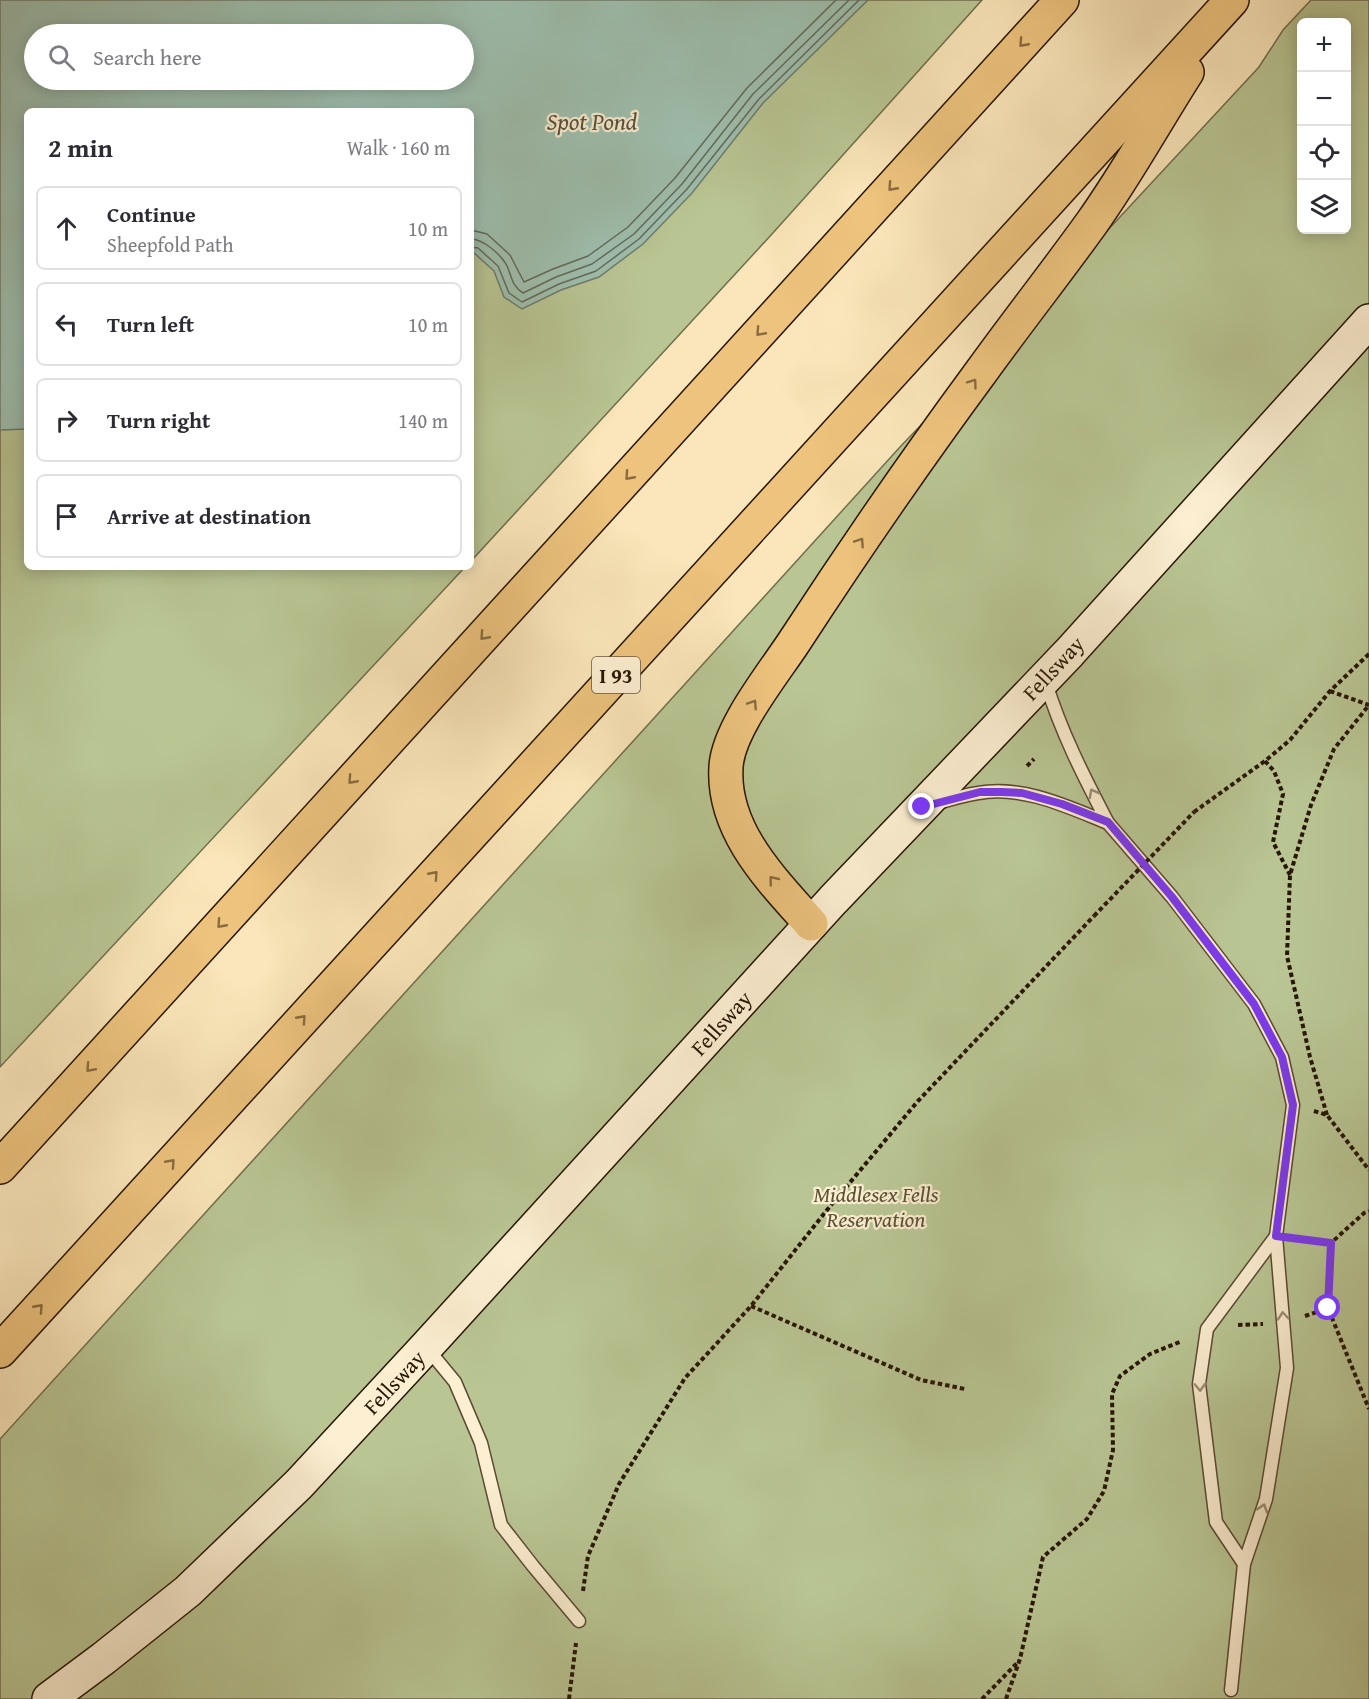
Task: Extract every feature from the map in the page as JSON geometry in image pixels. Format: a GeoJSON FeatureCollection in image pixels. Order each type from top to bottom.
{"type":"FeatureCollection","features":[{"type":"Feature","properties":{"kind":"highway"},"geometry":{"type":"LineString","coordinates":[[0,1167],[1062,0]]}},
{"type":"Feature","properties":{"kind":"highway"},"geometry":{"type":"LineString","coordinates":[[812,924],[772,880],[758,861],[735,820],[728,802],[725,783],[730,746],[749,710],[883,508],[980,372],[1093,221],[1232,0]]}},
{"type":"Feature","properties":{"kind":"highway","name":"I 93"},"geometry":{"type":"LineString","coordinates":[[0,1351],[1232,0]]}},
{"type":"Feature","properties":{"kind":"main road","name":"Fellsway"},"geometry":{"type":"LineString","coordinates":[[49,1699],[188,1590],[299,1484],[812,924],[1044,678],[1369,321]]}},
{"type":"Feature","properties":{"kind":"lane"},"geometry":{"type":"LineString","coordinates":[[1044,678],[1056,718],[1108,822],[1172,897],[1254,1004],[1282,1057],[1293,1105],[1276,1236],[1287,1368],[1266,1499],[1245,1564],[1231,1690]]}},
{"type":"Feature","properties":{"kind":"lane"},"geometry":{"type":"LineString","coordinates":[[922,807],[980,792],[1002,792],[1043,798],[1108,822]]}},
{"type":"Feature","properties":{"kind":"lane"},"geometry":{"type":"LineString","coordinates":[[1245,1564],[1216,1522],[1199,1384],[1207,1329],[1276,1236]]}},
{"type":"Feature","properties":{"kind":"lane"},"geometry":{"type":"LineString","coordinates":[[426,1347],[455,1382],[477,1433],[501,1525],[579,1620]]}},
{"type":"Feature","properties":{"kind":"path"},"geometry":{"type":"LineString","coordinates":[[569,1699],[588,1556],[619,1484],[685,1378],[751,1306],[918,1101],[1194,812],[1290,740],[1330,691],[1369,654]]}},
{"type":"Feature","properties":{"kind":"path"},"geometry":{"type":"LineString","coordinates":[[1330,691],[1369,705],[1334,749],[1311,805],[1290,875],[1287,956],[1310,1057],[1327,1115],[1369,1170]]}},
{"type":"Feature","properties":{"kind":"path"},"geometry":{"type":"LineString","coordinates":[[1028,766],[1034,759]]}},
{"type":"Feature","properties":{"kind":"path"},"geometry":{"type":"LineString","coordinates":[[1265,761],[1274,771],[1283,794],[1273,842],[1290,875]]}},
{"type":"Feature","properties":{"kind":"path"},"geometry":{"type":"LineString","coordinates":[[1369,1211],[1331,1243],[1328,1308],[1369,1409]]}},
{"type":"Feature","properties":{"kind":"path"},"geometry":{"type":"LineString","coordinates":[[1276,1236],[1331,1243]]}},
{"type":"Feature","properties":{"kind":"path"},"geometry":{"type":"LineString","coordinates":[[751,1306],[921,1380],[965,1389]]}},
{"type":"Feature","properties":{"kind":"path"},"geometry":{"type":"LineString","coordinates":[[1006,1699],[1020,1659],[1043,1557],[1087,1519],[1104,1491],[1113,1450],[1112,1394],[1119,1376],[1150,1354],[1207,1329]]}},
{"type":"Feature","properties":{"kind":"path"},"geometry":{"type":"LineString","coordinates":[[982,1699],[1020,1659]]}},
{"type":"Feature","properties":{"kind":"green space"},"geometry":{"type":"Polygon","coordinates":[[[0,0],[982,0],[772,234],[474,558],[474,108],[24,108],[24,570],[462,570],[0,1067],[0,0]]]}},
{"type":"Feature","properties":{"kind":"green space","name":"Middlesex Fells Reservation"},"geometry":{"type":"Polygon","coordinates":[[[1311,0],[1369,0],[1369,1699],[0,1699],[0,1439],[900,447],[1106,232],[1259,67],[1283,30],[1311,0]]]}},
{"type":"Feature","properties":{"kind":"water","name":"Spot Pond"},"geometry":{"type":"Polygon","coordinates":[[[0,0],[868,0],[763,103],[692,193],[643,244],[599,277],[561,290],[522,309],[504,297],[494,271],[474,253],[474,108],[24,108],[24,429],[0,430],[0,0]]]}},
{"type":"Feature","properties":{"kind":"route"},"geometry":{"type":"LineString","coordinates":[[922,807],[980,792],[1022,793],[1062,804],[1108,822],[1172,897],[1254,1004],[1282,1057],[1293,1105],[1276,1236],[1331,1243],[1328,1308]]}}]}
